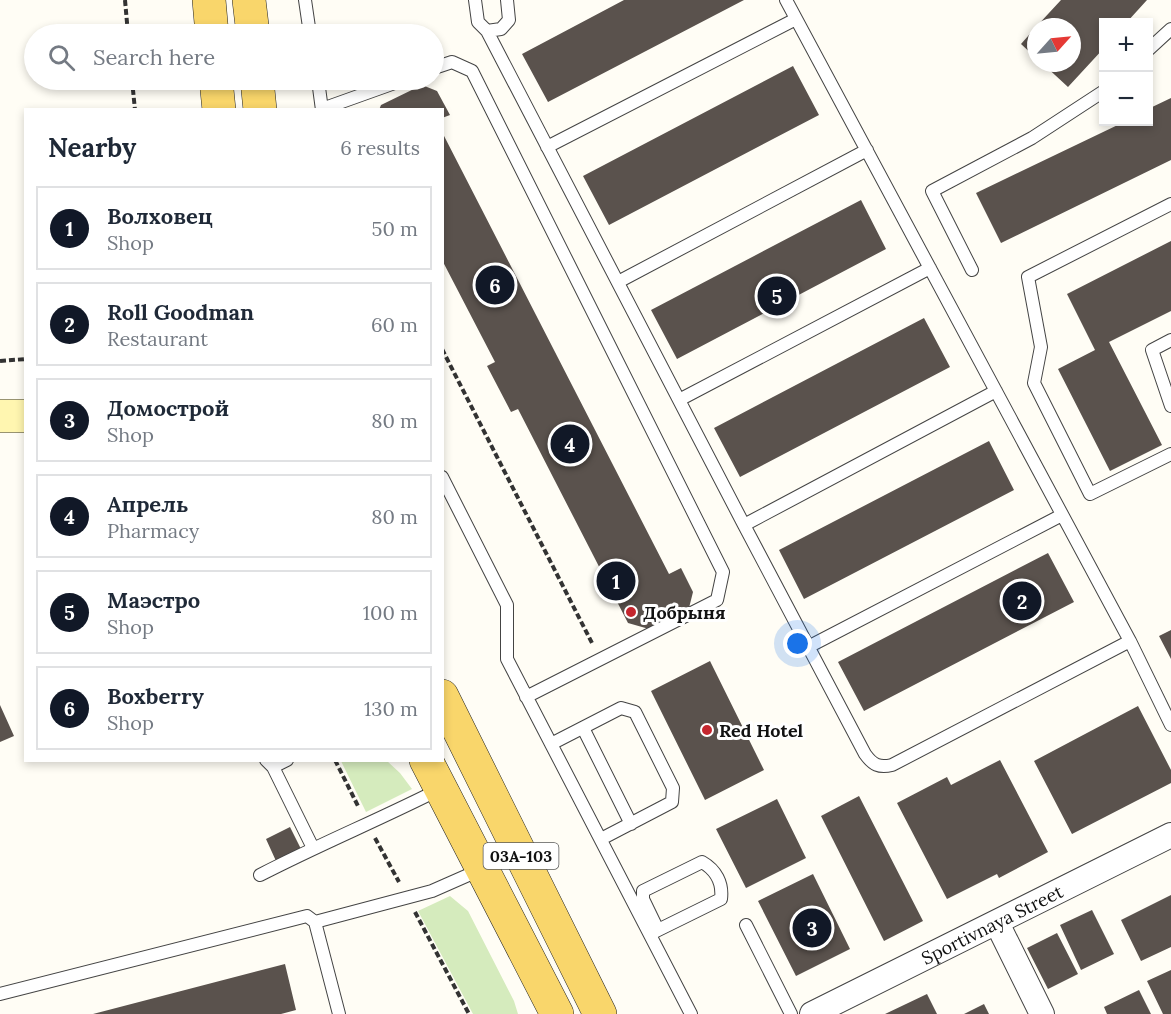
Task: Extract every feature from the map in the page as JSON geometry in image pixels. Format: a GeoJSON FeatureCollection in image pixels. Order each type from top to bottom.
{"type":"FeatureCollection","features":[{"type":"Feature","properties":{"kind":"main road"},"geometry":{"type":"LineString","coordinates":[[208,0],[211,24]]}},
{"type":"Feature","properties":{"kind":"main road"},"geometry":{"type":"LineString","coordinates":[[249,0],[252,24]]}},
{"type":"Feature","properties":{"kind":"main road"},"geometry":{"type":"LineString","coordinates":[[217,90],[219,108]]}},
{"type":"Feature","properties":{"kind":"main road"},"geometry":{"type":"LineString","coordinates":[[258,90],[260,108]]}},
{"type":"Feature","properties":{"kind":"main road"},"geometry":{"type":"LineString","coordinates":[[0,416],[24,416]]}},
{"type":"Feature","properties":{"kind":"main road","name":"03А-103"},"geometry":{"type":"LineString","coordinates":[[444,700],[600,1014]]}},
{"type":"Feature","properties":{"kind":"main road","name":"03А-103"},"geometry":{"type":"LineString","coordinates":[[428,772],[482,869],[556,1014]]}},
{"type":"Feature","properties":{"kind":"street","name":"Sportivnaya Street"},"geometry":{"type":"LineString","coordinates":[[812,1014],[1171,835]]}},
{"type":"Feature","properties":{"kind":"street"},"geometry":{"type":"LineString","coordinates":[[997,923],[1042,1014]]}},
{"type":"Feature","properties":{"kind":"lane"},"geometry":{"type":"LineString","coordinates":[[305,0],[309,24]]}},
{"type":"Feature","properties":{"kind":"lane"},"geometry":{"type":"LineString","coordinates":[[475,0],[478,22],[487,31],[744,525],[871,763],[881,768],[892,765],[1130,641]]}},
{"type":"Feature","properties":{"kind":"lane"},"geometry":{"type":"LineString","coordinates":[[487,31],[501,29],[509,20],[507,0]]}},
{"type":"Feature","properties":{"kind":"lane"},"geometry":{"type":"LineString","coordinates":[[786,0],[1130,641],[1171,725]]}},
{"type":"Feature","properties":{"kind":"lane"},"geometry":{"type":"LineString","coordinates":[[547,147],[796,19]]}},
{"type":"Feature","properties":{"kind":"lane"},"geometry":{"type":"LineString","coordinates":[[1153,46],[1171,29]]}},
{"type":"Feature","properties":{"kind":"lane"},"geometry":{"type":"LineString","coordinates":[[444,65],[452,62],[472,71],[723,572],[717,600],[526,696]]}},
{"type":"Feature","properties":{"kind":"lane"},"geometry":{"type":"LineString","coordinates":[[319,90],[322,108]]}},
{"type":"Feature","properties":{"kind":"lane"},"geometry":{"type":"LineString","coordinates":[[325,108],[375,90]]}},
{"type":"Feature","properties":{"kind":"lane"},"geometry":{"type":"LineString","coordinates":[[972,270],[932,191],[1032,138],[1099,94]]}},
{"type":"Feature","properties":{"kind":"lane"},"geometry":{"type":"LineString","coordinates":[[618,282],[867,150]]}},
{"type":"Feature","properties":{"kind":"lane"},"geometry":{"type":"LineString","coordinates":[[1171,204],[1028,277],[1041,347],[1034,383],[1090,494],[1171,454]]}},
{"type":"Feature","properties":{"kind":"lane"},"geometry":{"type":"LineString","coordinates":[[679,400],[930,268]]}},
{"type":"Feature","properties":{"kind":"lane"},"geometry":{"type":"LineString","coordinates":[[1171,340],[1152,350],[1171,406]]}},
{"type":"Feature","properties":{"kind":"lane"},"geometry":{"type":"LineString","coordinates":[[744,525],[996,391]]}},
{"type":"Feature","properties":{"kind":"lane"},"geometry":{"type":"LineString","coordinates":[[444,481],[507,605],[507,659],[601,840],[654,932],[691,1014]]}},
{"type":"Feature","properties":{"kind":"lane"},"geometry":{"type":"LineString","coordinates":[[808,647],[1062,515]]}},
{"type":"Feature","properties":{"kind":"lane"},"geometry":{"type":"LineString","coordinates":[[551,744],[621,708],[635,712],[674,788],[672,802],[601,840]]}},
{"type":"Feature","properties":{"kind":"lane"},"geometry":{"type":"LineString","coordinates":[[583,728],[631,824]]}},
{"type":"Feature","properties":{"kind":"lane"},"geometry":{"type":"LineString","coordinates":[[270,764],[313,848]]}},
{"type":"Feature","properties":{"kind":"lane"},"geometry":{"type":"LineString","coordinates":[[260,875],[313,848],[368,825],[428,772]]}},
{"type":"Feature","properties":{"kind":"lane"},"geometry":{"type":"LineString","coordinates":[[702,862],[712,868],[722,888],[721,898],[654,932],[643,899],[644,891],[702,862]]}},
{"type":"Feature","properties":{"kind":"lane"},"geometry":{"type":"LineString","coordinates":[[315,922],[432,891],[482,869]]}},
{"type":"Feature","properties":{"kind":"lane"},"geometry":{"type":"LineString","coordinates":[[0,994],[307,916],[315,922],[339,1014]]}},
{"type":"Feature","properties":{"kind":"lane"},"geometry":{"type":"LineString","coordinates":[[746,925],[791,1014]]}},
{"type":"Feature","properties":{"kind":"path"},"geometry":{"type":"LineString","coordinates":[[125,0],[127,24]]}},
{"type":"Feature","properties":{"kind":"path"},"geometry":{"type":"LineString","coordinates":[[133,90],[135,108]]}},
{"type":"Feature","properties":{"kind":"path"},"geometry":{"type":"LineString","coordinates":[[444,353],[600,659]]}},
{"type":"Feature","properties":{"kind":"path"},"geometry":{"type":"LineString","coordinates":[[0,361],[24,359]]}},
{"type":"Feature","properties":{"kind":"green space"},"geometry":{"type":"Polygon","coordinates":[[[341,762],[388,762],[412,789],[366,812],[341,762]]]}},
{"type":"Feature","properties":{"kind":"green space"},"geometry":{"type":"Polygon","coordinates":[[[450,896],[468,911],[514,1001],[518,1014],[473,1014],[418,911],[450,896]]]}},
{"type":"Feature","properties":{"kind":"building"},"geometry":{"type":"Polygon","coordinates":[[[624,0],[744,0],[548,102],[522,54],[624,0]]]}},
{"type":"Feature","properties":{"kind":"building"},"geometry":{"type":"Polygon","coordinates":[[[1061,0],[1147,0],[1131,18],[1099,18],[1099,53],[1068,87],[1052,72],[1081,72],[1081,18],[1044,18],[1061,0]]]}},
{"type":"Feature","properties":{"kind":"building"},"geometry":{"type":"Polygon","coordinates":[[[1027,37],[1027,50],[1021,44],[1027,37]]]}},
{"type":"Feature","properties":{"kind":"building"},"geometry":{"type":"Polygon","coordinates":[[[793,66],[819,115],[609,225],[583,176],[793,66]]]}},
{"type":"Feature","properties":{"kind":"building"},"geometry":{"type":"Polygon","coordinates":[[[412,90],[434,90],[450,115],[444,117],[444,108],[380,108],[381,105],[412,90]]]}},
{"type":"Feature","properties":{"kind":"building"},"geometry":{"type":"Polygon","coordinates":[[[1171,98],[1171,160],[1001,243],[976,193],[1116,126],[1153,126],[1153,107],[1171,98]]]}},
{"type":"Feature","properties":{"kind":"building"},"geometry":{"type":"Polygon","coordinates":[[[444,136],[669,574],[681,568],[693,592],[689,608],[649,629],[628,623],[518,409],[511,412],[487,366],[495,362],[444,264],[444,136]]]}},
{"type":"Feature","properties":{"kind":"building"},"geometry":{"type":"Polygon","coordinates":[[[861,200],[886,249],[677,359],[651,310],[861,200]]]}},
{"type":"Feature","properties":{"kind":"building"},"geometry":{"type":"Polygon","coordinates":[[[1171,241],[1171,311],[1109,342],[1162,445],[1110,471],[1058,369],[1095,350],[1067,294],[1171,241]]]}},
{"type":"Feature","properties":{"kind":"building"},"geometry":{"type":"Polygon","coordinates":[[[924,318],[950,367],[740,477],[714,428],[924,318]]]}},
{"type":"Feature","properties":{"kind":"building"},"geometry":{"type":"Polygon","coordinates":[[[989,441],[1014,490],[804,599],[779,550],[989,441]]]}},
{"type":"Feature","properties":{"kind":"building"},"geometry":{"type":"Polygon","coordinates":[[[1048,553],[1074,602],[864,711],[838,662],[1048,553]]]}},
{"type":"Feature","properties":{"kind":"building"},"geometry":{"type":"Polygon","coordinates":[[[1171,630],[1171,659],[1159,636],[1171,630]]]}},
{"type":"Feature","properties":{"kind":"building","name":"Red Hotel"},"geometry":{"type":"Polygon","coordinates":[[[710,661],[764,770],[705,800],[651,691],[710,661]]]}},
{"type":"Feature","properties":{"kind":"building"},"geometry":{"type":"Polygon","coordinates":[[[0,705],[14,736],[0,742],[0,705]]]}},
{"type":"Feature","properties":{"kind":"building"},"geometry":{"type":"Polygon","coordinates":[[[1138,706],[1171,770],[1171,783],[1072,834],[1034,761],[1138,706]]]}},
{"type":"Feature","properties":{"kind":"building"},"geometry":{"type":"Polygon","coordinates":[[[1000,760],[1048,852],[999,878],[997,874],[947,899],[897,803],[947,777],[951,785],[1000,760]]]}},
{"type":"Feature","properties":{"kind":"building"},"geometry":{"type":"Polygon","coordinates":[[[859,796],[923,921],[884,941],[821,816],[859,796]]]}},
{"type":"Feature","properties":{"kind":"building"},"geometry":{"type":"Polygon","coordinates":[[[777,799],[806,858],[746,888],[716,829],[777,799]]]}},
{"type":"Feature","properties":{"kind":"building"},"geometry":{"type":"Polygon","coordinates":[[[290,827],[301,849],[276,861],[266,839],[290,827]]]}},
{"type":"Feature","properties":{"kind":"building"},"geometry":{"type":"Polygon","coordinates":[[[813,874],[850,949],[796,976],[758,901],[813,874]]]}},
{"type":"Feature","properties":{"kind":"building"},"geometry":{"type":"Polygon","coordinates":[[[1171,895],[1171,947],[1141,961],[1121,920],[1171,895]]]}},
{"type":"Feature","properties":{"kind":"building"},"geometry":{"type":"Polygon","coordinates":[[[1092,910],[1114,954],[1081,970],[1060,925],[1092,910]]]}},
{"type":"Feature","properties":{"kind":"building"},"geometry":{"type":"Polygon","coordinates":[[[1057,933],[1078,974],[1048,989],[1027,948],[1057,933]]]}},
{"type":"Feature","properties":{"kind":"building"},"geometry":{"type":"Polygon","coordinates":[[[285,964],[296,1010],[281,1014],[93,1014],[285,964]]]}},
{"type":"Feature","properties":{"kind":"building"},"geometry":{"type":"Polygon","coordinates":[[[1171,970],[1171,1014],[1163,1014],[1147,981],[1171,970]]]}},
{"type":"Feature","properties":{"kind":"building"},"geometry":{"type":"Polygon","coordinates":[[[1139,990],[1151,1014],[1107,1014],[1104,1007],[1139,990]]]}},
{"type":"Feature","properties":{"kind":"building"},"geometry":{"type":"Polygon","coordinates":[[[927,994],[937,1014],[885,1014],[927,994]]]}},
{"type":"Feature","properties":{"kind":"building"},"geometry":{"type":"Polygon","coordinates":[[[984,1004],[989,1014],[964,1014],[984,1004]]]}},
{"type":"Feature","properties":{"kind":"place","name":"Boxberry"},"geometry":{"type":"Point","coordinates":[495,285]}},
{"type":"Feature","properties":{"kind":"place","name":"Маэстро"},"geometry":{"type":"Point","coordinates":[777,296]}},
{"type":"Feature","properties":{"kind":"place","name":"Апрель"},"geometry":{"type":"Point","coordinates":[570,444]}},
{"type":"Feature","properties":{"kind":"place","name":"Волховец"},"geometry":{"type":"Point","coordinates":[616,581]}},
{"type":"Feature","properties":{"kind":"place","name":"Roll Goodman"},"geometry":{"type":"Point","coordinates":[1022,601]}},
{"type":"Feature","properties":{"kind":"place","name":"Добрыня"},"geometry":{"type":"Point","coordinates":[631,612]}},
{"type":"Feature","properties":{"kind":"place","name":"Red Hotel"},"geometry":{"type":"Point","coordinates":[707,730]}},
{"type":"Feature","properties":{"kind":"place","name":"Домострой"},"geometry":{"type":"Point","coordinates":[812,928]}}]}
